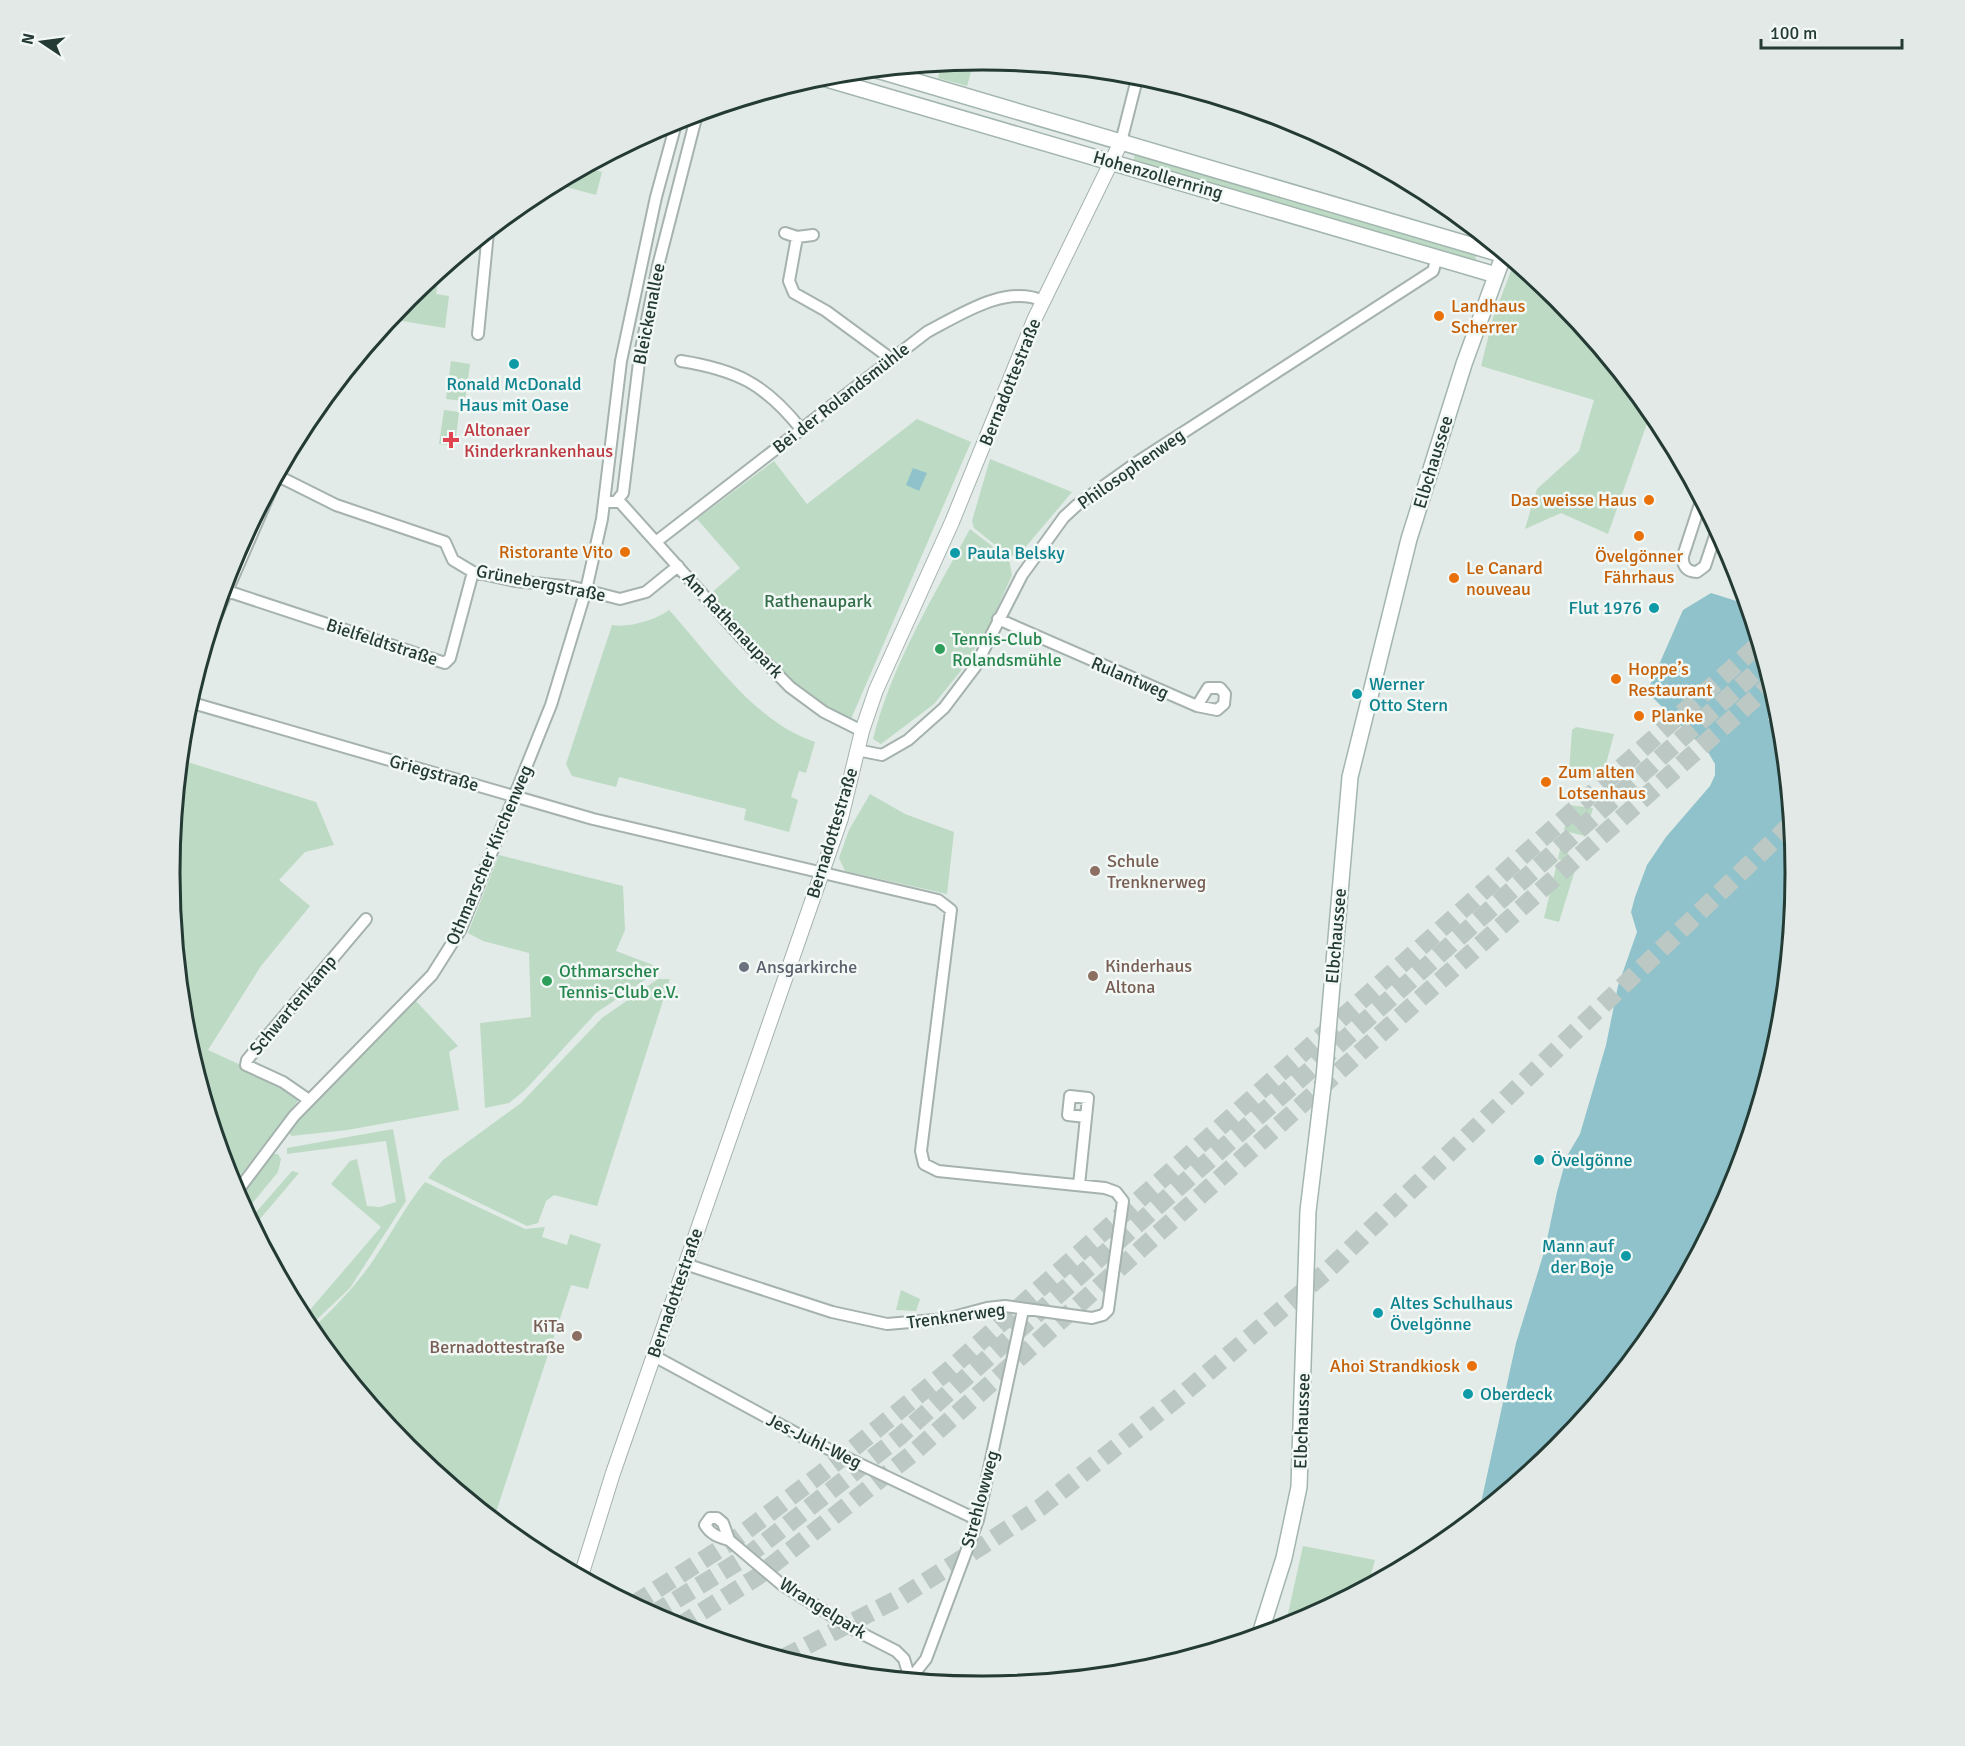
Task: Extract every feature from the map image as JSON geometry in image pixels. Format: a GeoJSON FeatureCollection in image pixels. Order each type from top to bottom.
{"type":"FeatureCollection","features":[{"type":"Feature","properties":{"kind":"main road","name":"Hohenzollernring"},"geometry":{"type":"LineString","coordinates":[[896,75],[1488,250]]}},
{"type":"Feature","properties":{"kind":"main road","name":"Hohenzollernring"},"geometry":{"type":"LineString","coordinates":[[842,83],[1496,275]]}},
{"type":"Feature","properties":{"kind":"main road","name":"Elbchaussee"},"geometry":{"type":"LineString","coordinates":[[1263,1624],[1284,1558],[1299,1487],[1308,1211],[1324,1078],[1350,777],[1400,567],[1464,364],[1501,261]]}},
{"type":"Feature","properties":{"kind":"street","name":"Bernadottestraße"},"geometry":{"type":"LineString","coordinates":[[583,1569],[613,1473],[820,872],[841,818],[862,731],[876,690],[948,533],[1043,301],[1121,142],[1135,85]]}},
{"type":"Feature","properties":{"kind":"street","name":"Bleickenallee"},"geometry":{"type":"LineString","coordinates":[[618,501],[623,493],[640,354],[658,266],[694,125]]}},
{"type":"Feature","properties":{"kind":"street","name":"Bleickenallee"},"geometry":{"type":"LineString","coordinates":[[586,590],[604,502],[620,365],[643,252],[674,133]]}},
{"type":"Feature","properties":{"kind":"street"},"geometry":{"type":"LineString","coordinates":[[785,233],[797,237],[813,235]]}},
{"type":"Feature","properties":{"kind":"street"},"geometry":{"type":"LineString","coordinates":[[797,237],[789,281],[794,293],[855,330],[890,358]]}},
{"type":"Feature","properties":{"kind":"street"},"geometry":{"type":"LineString","coordinates":[[478,334],[487,242]]}},
{"type":"Feature","properties":{"kind":"street","name":"Philosophenweg"},"geometry":{"type":"LineString","coordinates":[[857,750],[882,755],[909,740],[944,708],[975,667],[1023,574],[1064,517],[1077,505],[1136,463],[1433,271],[1437,256]]}},
{"type":"Feature","properties":{"kind":"street","name":"Bei der Rolandsmühle"},"geometry":{"type":"LineString","coordinates":[[657,541],[890,358],[927,332],[970,310],[1013,295],[1031,296],[1043,301]]}},
{"type":"Feature","properties":{"kind":"street"},"geometry":{"type":"LineString","coordinates":[[681,361],[726,370],[757,385],[774,399],[801,429]]}},
{"type":"Feature","properties":{"kind":"street","name":"Grünebergstraße"},"geometry":{"type":"LineString","coordinates":[[285,478],[336,505],[445,542],[453,560],[473,572],[515,581],[586,590],[610,597],[629,598],[660,583],[678,566]]}},
{"type":"Feature","properties":{"kind":"street"},"geometry":{"type":"LineString","coordinates":[[604,502],[618,501]]}},
{"type":"Feature","properties":{"kind":"street","name":"Am Rathenaupark"},"geometry":{"type":"LineString","coordinates":[[618,501],[657,541],[741,637],[790,687],[824,712],[862,731]]}},
{"type":"Feature","properties":{"kind":"street"},"geometry":{"type":"LineString","coordinates":[[1698,510],[1683,556],[1683,565],[1688,570],[1697,572],[1705,566],[1713,542]]}},
{"type":"Feature","properties":{"kind":"street","name":"Bielfeldtstraße"},"geometry":{"type":"LineString","coordinates":[[231,592],[445,663],[450,658],[473,572]]}},
{"type":"Feature","properties":{"kind":"street","name":"Othmarscher Kirchenweg"},"geometry":{"type":"LineString","coordinates":[[243,1184],[309,1100],[428,980],[447,954],[461,929],[551,705],[586,590]]}},
{"type":"Feature","properties":{"kind":"street","name":"Rulantweg"},"geometry":{"type":"LineString","coordinates":[[998,619],[1197,706]]}},
{"type":"Feature","properties":{"kind":"street","name":"Griegstraße"},"geometry":{"type":"LineString","coordinates":[[198,704],[599,821],[775,864],[820,872]]}},
{"type":"Feature","properties":{"kind":"street","name":"Trenknerweg"},"geometry":{"type":"LineString","coordinates":[[685,1264],[832,1312],[887,1324],[946,1319],[987,1308],[1005,1306],[1023,1311],[1092,1318],[1103,1315],[1108,1310],[1123,1201],[1116,1192],[1079,1185],[938,1171],[924,1164],[921,1151],[951,910],[938,900],[820,872]]}},
{"type":"Feature","properties":{"kind":"street","name":"Schwartenkamp"},"geometry":{"type":"LineString","coordinates":[[309,1100],[283,1082],[246,1065],[247,1060],[366,919]]}},
{"type":"Feature","properties":{"kind":"street"},"geometry":{"type":"LineString","coordinates":[[1079,1185],[1086,1117]]}},
{"type":"Feature","properties":{"kind":"street","name":"Strehlowweg"},"geometry":{"type":"LineString","coordinates":[[915,1673],[926,1659],[978,1520],[1023,1311]]}},
{"type":"Feature","properties":{"kind":"street","name":"Jes-Juhl-Weg"},"geometry":{"type":"LineString","coordinates":[[654,1356],[803,1437],[978,1520]]}},
{"type":"Feature","properties":{"kind":"street","name":"Wrangelpark"},"geometry":{"type":"LineString","coordinates":[[729,1539],[781,1584],[853,1629],[896,1651],[904,1659],[908,1672]]}},
{"type":"Feature","properties":{"kind":"green space"},"geometry":{"type":"Polygon","coordinates":[[[971,70],[967,86],[938,78],[939,72],[971,70]]]}},
{"type":"Feature","properties":{"kind":"green space"},"geometry":{"type":"Polygon","coordinates":[[[1135,154],[1477,252],[1475,263],[1133,162],[1135,154]]]}},
{"type":"Feature","properties":{"kind":"green space"},"geometry":{"type":"Polygon","coordinates":[[[595,170],[602,172],[596,195],[567,187],[595,170]]]}},
{"type":"Feature","properties":{"kind":"green space"},"geometry":{"type":"Polygon","coordinates":[[[1511,270],[1586,344],[1647,423],[1608,534],[1561,513],[1525,529],[1537,489],[1579,451],[1594,400],[1481,366],[1493,318],[1511,270]]]}},
{"type":"Feature","properties":{"kind":"green space"},"geometry":{"type":"Polygon","coordinates":[[[437,285],[436,294],[449,296],[445,328],[401,321],[437,285]]]}},
{"type":"Feature","properties":{"kind":"green space"},"geometry":{"type":"Polygon","coordinates":[[[451,361],[470,364],[465,401],[446,399],[451,361]]]}},
{"type":"Feature","properties":{"kind":"green space"},"geometry":{"type":"Polygon","coordinates":[[[444,410],[459,412],[455,446],[439,444],[444,410]]]}},
{"type":"Feature","properties":{"kind":"green space","name":"Rathenaupark"},"geometry":{"type":"Polygon","coordinates":[[[917,419],[971,442],[851,719],[830,709],[791,682],[709,595],[740,568],[697,519],[774,461],[807,504],[917,419]]]}},
{"type":"Feature","properties":{"kind":"green space"},"geometry":{"type":"Polygon","coordinates":[[[990,459],[1072,492],[1018,556],[1009,556],[974,528],[972,521],[990,459]]]}},
{"type":"Feature","properties":{"kind":"green space","name":"Tennis-Club Rolandsmühle"},"geometry":{"type":"Polygon","coordinates":[[[970,529],[1009,559],[1012,575],[989,627],[960,672],[934,704],[881,744],[873,739],[891,684],[915,631],[970,529]]]}},
{"type":"Feature","properties":{"kind":"green space"},"geometry":{"type":"Polygon","coordinates":[[[669,610],[753,704],[793,732],[815,742],[806,773],[799,771],[791,797],[798,800],[789,832],[744,820],[746,809],[619,777],[616,787],[572,776],[566,764],[612,625],[642,622],[669,610]]]}},
{"type":"Feature","properties":{"kind":"green space"},"geometry":{"type":"Polygon","coordinates":[[[1576,727],[1614,734],[1602,779],[1569,773],[1572,730],[1576,727]]]}},
{"type":"Feature","properties":{"kind":"green space"},"geometry":{"type":"Polygon","coordinates":[[[188,762],[316,802],[334,845],[305,852],[279,880],[310,906],[261,966],[208,1050],[282,1084],[300,1098],[240,1176],[207,1081],[195,1030],[187,978],[180,873],[188,762]]]}},
{"type":"Feature","properties":{"kind":"green space"},"geometry":{"type":"Polygon","coordinates":[[[870,794],[905,814],[954,832],[947,894],[845,871],[839,858],[849,830],[870,794]]]}},
{"type":"Feature","properties":{"kind":"green space"},"geometry":{"type":"Polygon","coordinates":[[[1569,805],[1593,808],[1585,836],[1564,831],[1569,805]]]}},
{"type":"Feature","properties":{"kind":"green space"},"geometry":{"type":"Polygon","coordinates":[[[1563,835],[1572,837],[1566,861],[1558,859],[1563,835]]]}},
{"type":"Feature","properties":{"kind":"green space","name":"Othmarscher Tennis-Club e.V."},"geometry":{"type":"Polygon","coordinates":[[[499,855],[623,886],[625,930],[616,951],[653,965],[658,971],[596,1013],[525,1090],[509,1103],[485,1108],[480,1023],[531,1017],[529,953],[483,941],[468,933],[499,855]]]}},
{"type":"Feature","properties":{"kind":"green space"},"geometry":{"type":"Polygon","coordinates":[[[1557,863],[1576,867],[1559,922],[1544,918],[1557,863]]]}},
{"type":"Feature","properties":{"kind":"green space"},"geometry":{"type":"Polygon","coordinates":[[[658,979],[670,979],[597,1206],[554,1195],[546,1201],[538,1223],[527,1226],[428,1178],[443,1160],[521,1103],[602,1018],[658,979]]]}},
{"type":"Feature","properties":{"kind":"green space"},"geometry":{"type":"Polygon","coordinates":[[[416,1001],[458,1046],[449,1052],[459,1110],[347,1130],[291,1136],[289,1131],[317,1099],[416,1001]]]}},
{"type":"Feature","properties":{"kind":"green space"},"geometry":{"type":"Polygon","coordinates":[[[393,1129],[406,1201],[350,1288],[316,1320],[310,1310],[381,1227],[331,1184],[350,1161],[357,1159],[367,1206],[380,1207],[396,1202],[386,1141],[287,1154],[287,1148],[393,1129]]]}},
{"type":"Feature","properties":{"kind":"green space"},"geometry":{"type":"Polygon","coordinates":[[[273,1154],[278,1154],[281,1159],[278,1172],[252,1204],[246,1190],[273,1154]]]}},
{"type":"Feature","properties":{"kind":"green space"},"geometry":{"type":"Polygon","coordinates":[[[292,1171],[299,1173],[259,1220],[256,1212],[292,1171]]]}},
{"type":"Feature","properties":{"kind":"green space"},"geometry":{"type":"Polygon","coordinates":[[[425,1182],[525,1229],[545,1227],[542,1237],[567,1245],[570,1234],[601,1244],[588,1289],[571,1285],[496,1511],[453,1476],[379,1402],[318,1323],[362,1276],[425,1182]]]}},
{"type":"Feature","properties":{"kind":"green space"},"geometry":{"type":"Polygon","coordinates":[[[901,1290],[920,1299],[916,1311],[896,1310],[901,1290]]]}},
{"type":"Feature","properties":{"kind":"green space"},"geometry":{"type":"Polygon","coordinates":[[[1303,1546],[1375,1560],[1371,1575],[1288,1615],[1303,1546]]]}},
{"type":"Feature","properties":{"kind":"water"},"geometry":{"type":"Polygon","coordinates":[[[913,468],[927,473],[919,491],[906,485],[913,468]]]}},
{"type":"Feature","properties":{"kind":"water"},"geometry":{"type":"Polygon","coordinates":[[[1711,593],[1737,601],[1758,665],[1770,716],[1778,768],[1785,873],[1778,978],[1770,1030],[1758,1081],[1724,1180],[1702,1228],[1650,1319],[1586,1402],[1550,1440],[1481,1501],[1516,1343],[1545,1249],[1557,1192],[1567,1156],[1580,1134],[1606,1045],[1618,986],[1637,932],[1631,912],[1635,897],[1647,865],[1666,837],[1710,786],[1715,775],[1715,764],[1708,752],[1647,692],[1683,610],[1711,593]]]}},
{"type":"Feature","properties":{"kind":"tunnel"},"geometry":{"type":"LineString","coordinates":[[642,1599],[734,1540],[839,1460],[949,1370],[1753,649]]}},
{"type":"Feature","properties":{"kind":"tunnel"},"geometry":{"type":"LineString","coordinates":[[662,1608],[746,1557],[899,1437],[1759,669]]}},
{"type":"Feature","properties":{"kind":"tunnel"},"geometry":{"type":"LineString","coordinates":[[689,1619],[757,1577],[912,1454],[1764,690]]}},
{"type":"Feature","properties":{"kind":"tunnel"},"geometry":{"type":"LineString","coordinates":[[794,1652],[901,1597],[1041,1507],[1184,1393],[1328,1270],[1783,831]]}},
{"type":"Feature","properties":{"kind":"place","name":"Landhaus Scherrer"},"geometry":{"type":"Point","coordinates":[1439,316]}},
{"type":"Feature","properties":{"kind":"place","name":"Ronald McDonald Haus mit Oase"},"geometry":{"type":"Point","coordinates":[514,364]}},
{"type":"Feature","properties":{"kind":"place","name":"Altonaer Kinderkrankenhaus"},"geometry":{"type":"Point","coordinates":[451,440]}},
{"type":"Feature","properties":{"kind":"place","name":"Das weisse Haus"},"geometry":{"type":"Point","coordinates":[1649,500]}},
{"type":"Feature","properties":{"kind":"place","name":"Övelgönner Fährhaus"},"geometry":{"type":"Point","coordinates":[1639,536]}},
{"type":"Feature","properties":{"kind":"place","name":"Ristorante Vito"},"geometry":{"type":"Point","coordinates":[625,552]}},
{"type":"Feature","properties":{"kind":"place","name":"Paula Belsky"},"geometry":{"type":"Point","coordinates":[955,553]}},
{"type":"Feature","properties":{"kind":"place","name":"Le Canard nouveau"},"geometry":{"type":"Point","coordinates":[1454,578]}},
{"type":"Feature","properties":{"kind":"place","name":"Flut 1976"},"geometry":{"type":"Point","coordinates":[1654,608]}},
{"type":"Feature","properties":{"kind":"place","name":"Tennis-Club Rolandsmühle"},"geometry":{"type":"Point","coordinates":[940,649]}},
{"type":"Feature","properties":{"kind":"place","name":"Hoppe’s Restaurant"},"geometry":{"type":"Point","coordinates":[1616,679]}},
{"type":"Feature","properties":{"kind":"place","name":"Werner Otto Stern"},"geometry":{"type":"Point","coordinates":[1357,694]}},
{"type":"Feature","properties":{"kind":"place","name":"Planke"},"geometry":{"type":"Point","coordinates":[1639,716]}},
{"type":"Feature","properties":{"kind":"place","name":"Zum alten Lotsenhaus"},"geometry":{"type":"Point","coordinates":[1546,782]}},
{"type":"Feature","properties":{"kind":"place","name":"Schule Trenknerweg"},"geometry":{"type":"Point","coordinates":[1095,871]}},
{"type":"Feature","properties":{"kind":"place","name":"Ansgarkirche"},"geometry":{"type":"Point","coordinates":[744,967]}},
{"type":"Feature","properties":{"kind":"place","name":"Kinderhaus Altona"},"geometry":{"type":"Point","coordinates":[1093,976]}},
{"type":"Feature","properties":{"kind":"place","name":"Othmarscher Tennis-Club e.V."},"geometry":{"type":"Point","coordinates":[547,981]}},
{"type":"Feature","properties":{"kind":"place","name":"Övelgönne"},"geometry":{"type":"Point","coordinates":[1539,1160]}},
{"type":"Feature","properties":{"kind":"place","name":"Mann auf der Boje"},"geometry":{"type":"Point","coordinates":[1626,1256]}},
{"type":"Feature","properties":{"kind":"place","name":"Altes Schulhaus Övelgönne"},"geometry":{"type":"Point","coordinates":[1378,1313]}},
{"type":"Feature","properties":{"kind":"place","name":"KiTa Bernadottestraße"},"geometry":{"type":"Point","coordinates":[577,1336]}},
{"type":"Feature","properties":{"kind":"place","name":"Ahoi Strandkiosk"},"geometry":{"type":"Point","coordinates":[1472,1366]}},
{"type":"Feature","properties":{"kind":"place","name":"Oberdeck"},"geometry":{"type":"Point","coordinates":[1468,1394]}}]}
